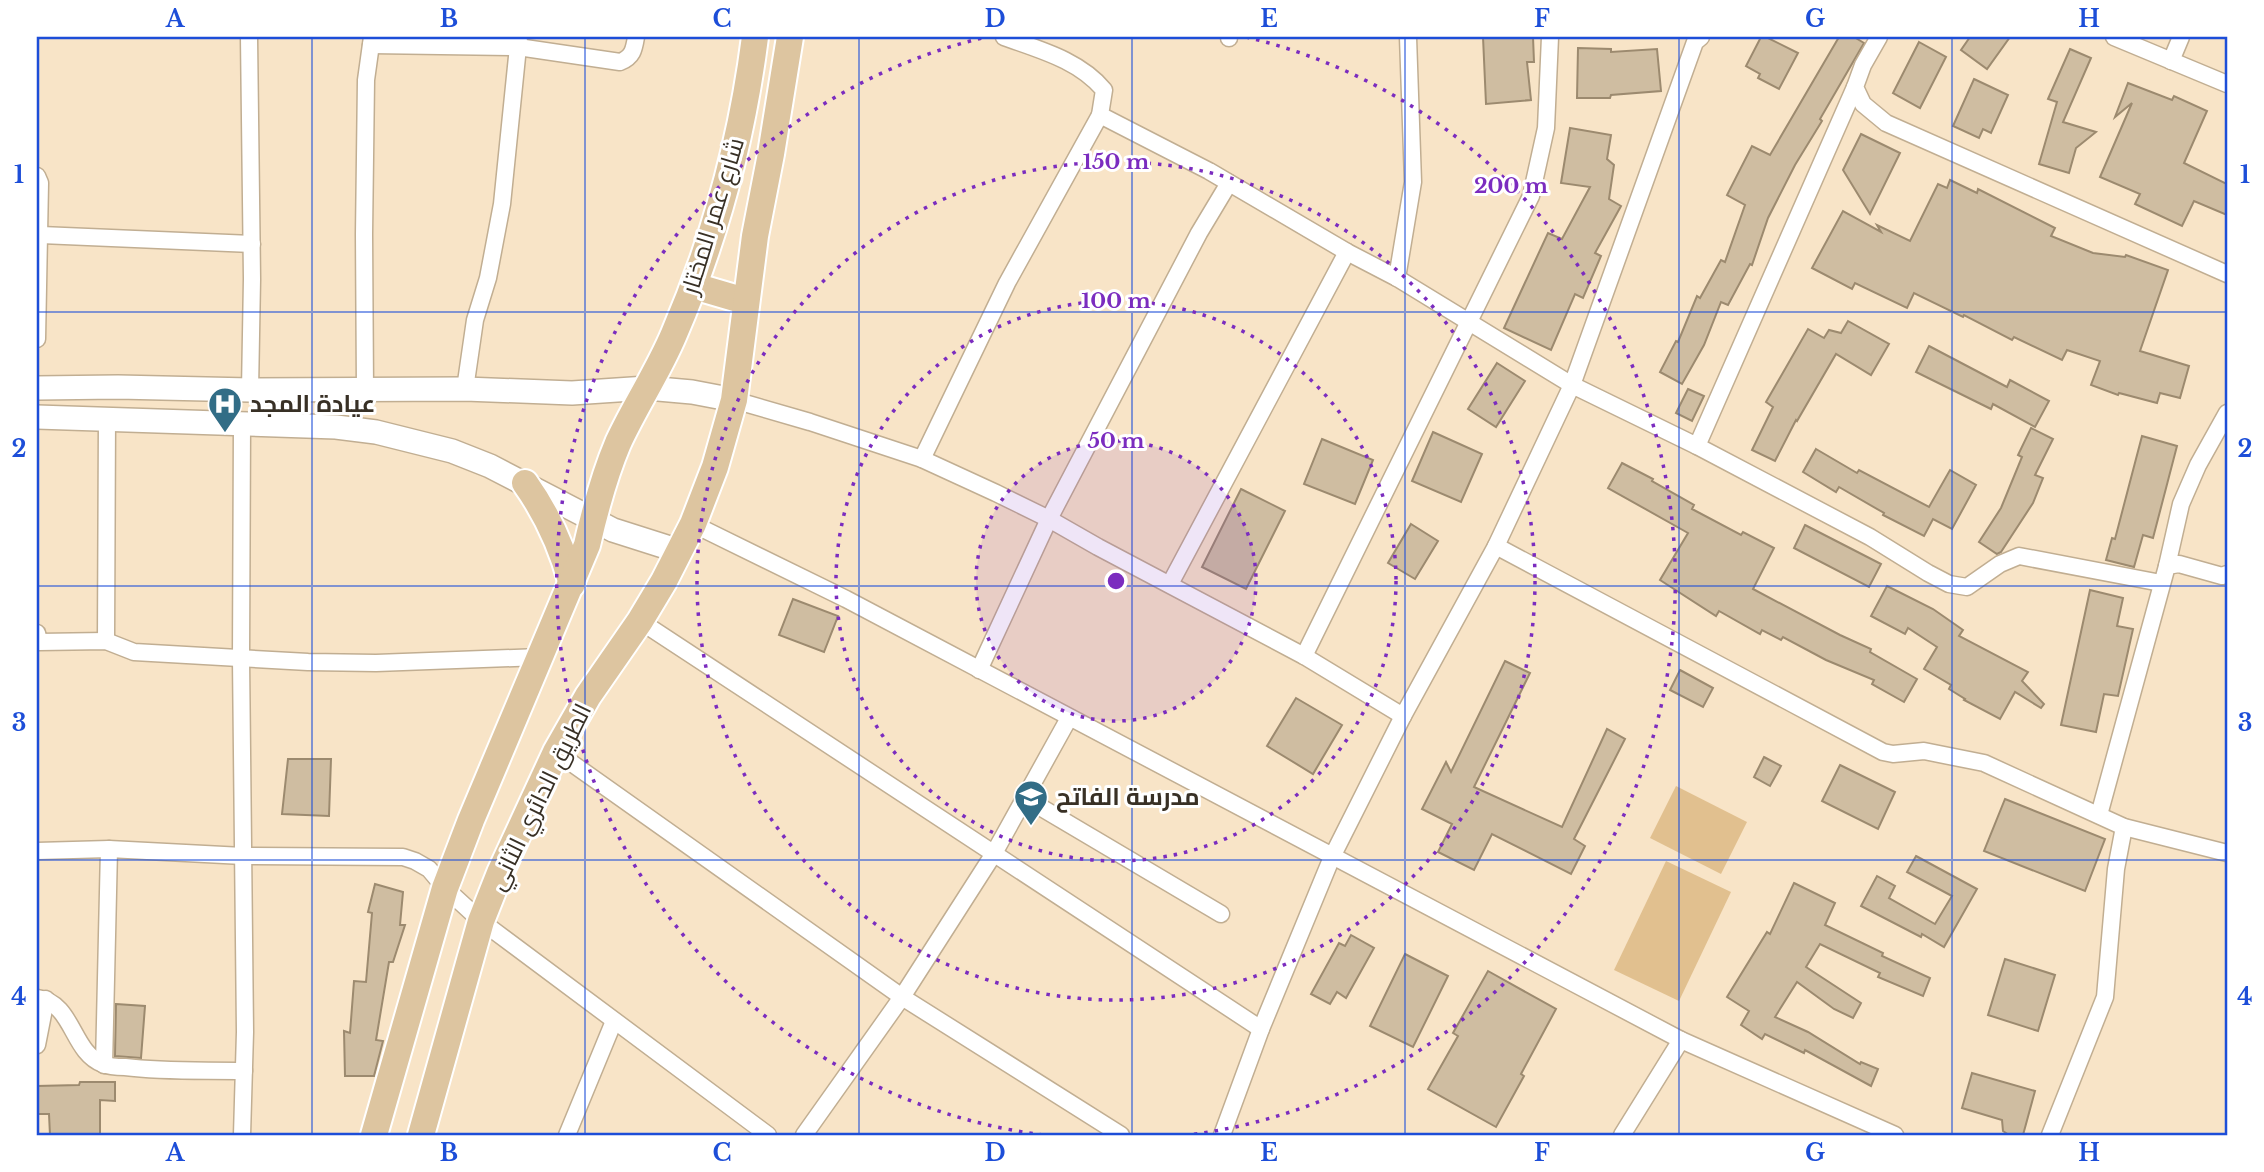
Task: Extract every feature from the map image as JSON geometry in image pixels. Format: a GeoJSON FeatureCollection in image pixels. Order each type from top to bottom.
{"type":"FeatureCollection","features":[{"type":"Feature","properties":{"kind":"main road","name":"شارع عمر المختار"},"geometry":{"type":"LineString","coordinates":[[647,388],[673,338],[694,286],[729,177],[755,37]]}},
{"type":"Feature","properties":{"kind":"main road","name":"شارع عمر المختار"},"geometry":{"type":"LineString","coordinates":[[734,400],[745,301],[790,37]]}},
{"type":"Feature","properties":{"kind":"main road"},"geometry":{"type":"LineString","coordinates":[[694,286],[745,301]]}},
{"type":"Feature","properties":{"kind":"main road"},"geometry":{"type":"LineString","coordinates":[[37,388],[465,389],[572,393],[647,388],[692,392],[734,400]]}},
{"type":"Feature","properties":{"kind":"main road","name":"الطريق الدائري الثاني"},"geometry":{"type":"LineString","coordinates":[[374,1135],[445,888],[572,584],[618,444],[647,388]]}},
{"type":"Feature","properties":{"kind":"main road","name":"الطريق الدائري الثاني"},"geometry":{"type":"LineString","coordinates":[[421,1135],[481,921],[500,873],[556,752],[588,696],[640,621],[693,524],[715,467],[734,400]]}},
{"type":"Feature","properties":{"kind":"main road"},"geometry":{"type":"LineString","coordinates":[[37,417],[336,427],[401,437],[453,451],[525,484],[593,521],[635,539],[679,551]]}},
{"type":"Feature","properties":{"kind":"main road"},"geometry":{"type":"LineString","coordinates":[[525,484],[549,521],[572,584]]}},
{"type":"Feature","properties":{"kind":"street"},"geometry":{"type":"LineString","coordinates":[[249,37],[252,244],[250,390]]}},
{"type":"Feature","properties":{"kind":"street"},"geometry":{"type":"LineString","coordinates":[[365,390],[366,80],[372,41],[519,42],[620,62],[628,59],[634,50],[636,37]]}},
{"type":"Feature","properties":{"kind":"street"},"geometry":{"type":"LineString","coordinates":[[922,459],[1007,283],[1100,115],[1104,90],[1092,75],[1069,62],[1004,37]]}},
{"type":"Feature","properties":{"kind":"street"},"geometry":{"type":"LineString","coordinates":[[1397,278],[1413,182],[1408,37]]}},
{"type":"Feature","properties":{"kind":"street"},"geometry":{"type":"LineString","coordinates":[[1304,656],[1531,196],[1546,128],[1550,37]]}},
{"type":"Feature","properties":{"kind":"street"},"geometry":{"type":"LineString","coordinates":[[1697,446],[1863,65],[1879,37]]}},
{"type":"Feature","properties":{"kind":"street"},"geometry":{"type":"LineString","coordinates":[[2114,37],[2227,84]]}},
{"type":"Feature","properties":{"kind":"street"},"geometry":{"type":"LineString","coordinates":[[2171,61],[2181,37]]}},
{"type":"Feature","properties":{"kind":"street"},"geometry":{"type":"LineString","coordinates":[[1222,1135],[1261,1029],[1332,857],[1496,546],[1572,385],[1693,39]]}},
{"type":"Feature","properties":{"kind":"street"},"geometry":{"type":"LineString","coordinates":[[465,389],[475,320],[490,268],[502,204],[519,42]]}},
{"type":"Feature","properties":{"kind":"street"},"geometry":{"type":"LineString","coordinates":[[1855,87],[1863,104],[1886,123],[2227,275]]}},
{"type":"Feature","properties":{"kind":"street"},"geometry":{"type":"LineString","coordinates":[[1100,115],[1229,183],[1348,253],[1397,278],[1468,324],[1572,385],[1697,446],[1870,537],[1949,584],[1967,587],[2000,564],[2019,556],[2161,583]]}},
{"type":"Feature","properties":{"kind":"street"},"geometry":{"type":"LineString","coordinates":[[37,176],[40,183],[41,234],[37,339]]}},
{"type":"Feature","properties":{"kind":"street"},"geometry":{"type":"LineString","coordinates":[[979,670],[1049,519],[1199,233],[1229,183]]}},
{"type":"Feature","properties":{"kind":"street"},"geometry":{"type":"LineString","coordinates":[[41,234],[252,244]]}},
{"type":"Feature","properties":{"kind":"street"},"geometry":{"type":"LineString","coordinates":[[1170,584],[1348,253]]}},
{"type":"Feature","properties":{"kind":"street"},"geometry":{"type":"LineString","coordinates":[[734,400],[922,459],[1049,519],[1304,656],[1404,716]]}},
{"type":"Feature","properties":{"kind":"street"},"geometry":{"type":"LineString","coordinates":[[2099,815],[2167,566],[2181,504],[2198,464],[2227,413]]}},
{"type":"Feature","properties":{"kind":"street"},"geometry":{"type":"LineString","coordinates":[[106,641],[107,418]]}},
{"type":"Feature","properties":{"kind":"street"},"geometry":{"type":"LineString","coordinates":[[242,424],[242,1135]]}},
{"type":"Feature","properties":{"kind":"street"},"geometry":{"type":"LineString","coordinates":[[693,524],[846,599],[1681,1040],[1886,1133]]}},
{"type":"Feature","properties":{"kind":"street"},"geometry":{"type":"LineString","coordinates":[[1496,546],[1883,752],[1893,754],[1924,751],[1984,763],[2124,827],[2227,853]]}},
{"type":"Feature","properties":{"kind":"street"},"geometry":{"type":"LineString","coordinates":[[2167,566],[2179,564],[2221,576],[2227,574]]}},
{"type":"Feature","properties":{"kind":"street"},"geometry":{"type":"LineString","coordinates":[[640,621],[1261,1029]]}},
{"type":"Feature","properties":{"kind":"street"},"geometry":{"type":"LineString","coordinates":[[37,639],[106,641],[134,652],[241,659],[376,663],[540,657]]}},
{"type":"Feature","properties":{"kind":"street"},"geometry":{"type":"LineString","coordinates":[[804,1135],[902,997],[993,855],[1069,718]]}},
{"type":"Feature","properties":{"kind":"street"},"geometry":{"type":"LineString","coordinates":[[556,752],[902,997],[1121,1135]]}},
{"type":"Feature","properties":{"kind":"street"},"geometry":{"type":"LineString","coordinates":[[1025,798],[1221,914]]}},
{"type":"Feature","properties":{"kind":"street"},"geometry":{"type":"LineString","coordinates":[[2050,1135],[2105,997],[2116,869],[2124,827]]}},
{"type":"Feature","properties":{"kind":"street"},"geometry":{"type":"LineString","coordinates":[[104,1065],[109,849]]}},
{"type":"Feature","properties":{"kind":"street"},"geometry":{"type":"LineString","coordinates":[[37,851],[109,849],[243,856],[403,857],[415,860],[429,869],[445,888],[481,921],[768,1135]]}},
{"type":"Feature","properties":{"kind":"street"},"geometry":{"type":"LineString","coordinates":[[37,1045],[42,999],[56,1005],[89,1054],[104,1065],[145,1070],[244,1070]]}},
{"type":"Feature","properties":{"kind":"street"},"geometry":{"type":"LineString","coordinates":[[567,1135],[614,1021]]}},
{"type":"Feature","properties":{"kind":"street"},"geometry":{"type":"LineString","coordinates":[[1622,1135],[1681,1040]]}},
{"type":"Feature","properties":{"kind":"shaded area"},"geometry":{"type":"Polygon","coordinates":[[[1676,786],[1747,822],[1721,874],[1650,838],[1676,786]]]}},
{"type":"Feature","properties":{"kind":"shaded area"},"geometry":{"type":"Polygon","coordinates":[[[1666,861],[1731,892],[1679,1001],[1614,970],[1666,861]]]}},
{"type":"Feature","properties":{"kind":"building"},"geometry":{"type":"Polygon","coordinates":[[[1483,37],[1533,37],[1534,62],[1527,62],[1531,100],[1486,104],[1483,37]]]}},
{"type":"Feature","properties":{"kind":"building"},"geometry":{"type":"Polygon","coordinates":[[[1761,37],[1798,53],[1779,89],[1758,78],[1760,74],[1746,66],[1761,37]]]}},
{"type":"Feature","properties":{"kind":"building"},"geometry":{"type":"Polygon","coordinates":[[[1839,37],[1854,37],[1864,43],[1768,218],[1752,265],[1750,264],[1728,305],[1721,302],[1704,345],[1682,384],[1660,372],[1676,341],[1678,342],[1697,296],[1700,298],[1721,260],[1725,262],[1745,205],[1727,195],[1752,146],[1770,155],[1839,37]]]}},
{"type":"Feature","properties":{"kind":"building"},"geometry":{"type":"Polygon","coordinates":[[[1970,37],[2010,37],[1987,69],[1961,50],[1970,37]]]}},
{"type":"Feature","properties":{"kind":"building"},"geometry":{"type":"Polygon","coordinates":[[[1919,42],[1946,57],[1920,108],[1893,93],[1919,42]]]}},
{"type":"Feature","properties":{"kind":"building"},"geometry":{"type":"Polygon","coordinates":[[[1578,48],[1611,49],[1611,52],[1657,49],[1661,91],[1611,95],[1610,98],[1577,98],[1578,48]]]}},
{"type":"Feature","properties":{"kind":"building"},"geometry":{"type":"Polygon","coordinates":[[[2070,49],[2091,58],[2063,122],[2096,132],[2076,148],[2069,173],[2039,164],[2057,102],[2048,99],[2070,49]]]}},
{"type":"Feature","properties":{"kind":"building"},"geometry":{"type":"Polygon","coordinates":[[[1974,79],[2008,95],[1991,133],[1983,129],[1979,138],[1953,126],[1974,79]]]}},
{"type":"Feature","properties":{"kind":"building"},"geometry":{"type":"Polygon","coordinates":[[[2128,83],[2172,100],[2174,96],[2207,111],[2184,163],[2227,184],[2227,215],[2194,201],[2182,226],[2135,204],[2140,194],[2100,177],[2132,103],[2115,117],[2128,83]]]}},
{"type":"Feature","properties":{"kind":"building"},"geometry":{"type":"Polygon","coordinates":[[[1570,128],[1611,135],[1607,159],[1614,165],[1609,199],[1621,206],[1595,253],[1601,256],[1583,298],[1575,294],[1551,350],[1504,328],[1548,233],[1562,239],[1590,187],[1561,183],[1570,128]]]}},
{"type":"Feature","properties":{"kind":"building"},"geometry":{"type":"Polygon","coordinates":[[[1861,134],[1900,153],[1870,214],[1843,170],[1861,134]]]}},
{"type":"Feature","properties":{"kind":"building"},"geometry":{"type":"Polygon","coordinates":[[[1950,180],[1977,193],[1978,189],[2055,228],[2051,236],[2093,253],[2126,255],[2168,270],[2140,351],[2189,366],[2180,398],[2160,393],[2157,403],[2119,393],[2118,395],[2091,385],[2100,361],[2067,350],[2062,360],[2014,337],[2012,340],[1914,293],[1907,308],[1855,283],[1852,289],[1812,268],[1843,211],[1881,232],[1877,225],[1910,241],[1938,184],[1947,188],[1950,180]]]}},
{"type":"Feature","properties":{"kind":"building"},"geometry":{"type":"Polygon","coordinates":[[[1848,321],[1889,344],[1871,375],[1836,354],[1775,461],[1752,450],[1773,407],[1766,402],[1808,329],[1824,338],[1829,330],[1841,333],[1848,321]]]}},
{"type":"Feature","properties":{"kind":"building"},"geometry":{"type":"Polygon","coordinates":[[[1929,346],[2007,387],[2010,380],[2049,401],[2035,427],[1993,404],[1991,409],[1916,372],[1929,346]]]}},
{"type":"Feature","properties":{"kind":"building"},"geometry":{"type":"Polygon","coordinates":[[[1497,363],[1525,381],[1496,427],[1468,409],[1497,363]]]}},
{"type":"Feature","properties":{"kind":"building"},"geometry":{"type":"Polygon","coordinates":[[[1688,389],[1704,396],[1692,421],[1676,413],[1688,389]]]}},
{"type":"Feature","properties":{"kind":"building"},"geometry":{"type":"Polygon","coordinates":[[[2031,428],[2053,439],[2035,475],[2043,478],[2033,503],[2001,552],[1997,554],[1979,542],[2001,508],[2022,457],[2018,455],[2031,428]]]}},
{"type":"Feature","properties":{"kind":"building"},"geometry":{"type":"Polygon","coordinates":[[[1433,432],[1482,454],[1461,502],[1412,481],[1433,432]]]}},
{"type":"Feature","properties":{"kind":"building"},"geometry":{"type":"Polygon","coordinates":[[[2142,436],[2177,446],[2153,538],[2143,535],[2134,567],[2106,560],[2112,538],[2115,539],[2142,436]]]}},
{"type":"Feature","properties":{"kind":"building"},"geometry":{"type":"Polygon","coordinates":[[[1322,439],[1373,460],[1355,504],[1304,484],[1322,439]]]}},
{"type":"Feature","properties":{"kind":"building"},"geometry":{"type":"Polygon","coordinates":[[[1816,449],[1857,473],[1859,470],[1929,507],[1950,470],[1976,485],[1952,529],[1933,519],[1924,536],[1883,515],[1884,513],[1839,487],[1836,492],[1803,472],[1816,449]]]}},
{"type":"Feature","properties":{"kind":"building"},"geometry":{"type":"Polygon","coordinates":[[[1622,463],[1694,505],[1692,509],[1741,535],[1743,532],[1774,548],[1753,589],[1871,649],[1870,652],[1917,679],[1904,702],[1872,684],[1874,680],[1826,660],[1783,637],[1781,640],[1762,630],[1760,634],[1719,611],[1716,616],[1660,580],[1688,533],[1608,488],[1622,463]]]}},
{"type":"Feature","properties":{"kind":"building"},"geometry":{"type":"Polygon","coordinates":[[[1241,489],[1285,511],[1246,589],[1202,567],[1241,489]]]}},
{"type":"Feature","properties":{"kind":"building"},"geometry":{"type":"Polygon","coordinates":[[[1411,524],[1438,541],[1415,579],[1388,563],[1411,524]]]}},
{"type":"Feature","properties":{"kind":"building"},"geometry":{"type":"Polygon","coordinates":[[[1805,525],[1881,564],[1869,587],[1794,548],[1805,525]]]}},
{"type":"Feature","properties":{"kind":"building"},"geometry":{"type":"Polygon","coordinates":[[[1887,586],[1933,609],[1963,630],[1959,636],[2028,672],[2022,681],[2044,704],[2041,708],[2015,692],[2000,719],[1949,689],[1951,685],[1924,669],[1937,647],[1908,628],[1905,634],[1871,616],[1887,586]]]}},
{"type":"Feature","properties":{"kind":"building"},"geometry":{"type":"Polygon","coordinates":[[[2090,590],[2123,598],[2117,626],[2133,629],[2118,696],[2104,694],[2096,732],[2061,725],[2090,590]]]}},
{"type":"Feature","properties":{"kind":"building"},"geometry":{"type":"Polygon","coordinates":[[[793,599],[838,616],[824,652],[779,635],[793,599]]]}},
{"type":"Feature","properties":{"kind":"building"},"geometry":{"type":"Polygon","coordinates":[[[1505,661],[1530,673],[1474,787],[1562,827],[1607,729],[1625,739],[1574,839],[1585,846],[1571,874],[1492,834],[1474,870],[1438,852],[1452,824],[1422,809],[1446,762],[1451,772],[1505,661]]]}},
{"type":"Feature","properties":{"kind":"building"},"geometry":{"type":"Polygon","coordinates":[[[1680,670],[1713,688],[1703,707],[1670,690],[1680,670]]]}},
{"type":"Feature","properties":{"kind":"building"},"geometry":{"type":"Polygon","coordinates":[[[1296,698],[1342,725],[1313,774],[1267,746],[1296,698]]]}},
{"type":"Feature","properties":{"kind":"building"},"geometry":{"type":"Polygon","coordinates":[[[1764,757],[1781,766],[1770,786],[1754,777],[1764,757]]]}},
{"type":"Feature","properties":{"kind":"building"},"geometry":{"type":"Polygon","coordinates":[[[288,759],[331,759],[329,816],[282,814],[288,759]]]}},
{"type":"Feature","properties":{"kind":"building"},"geometry":{"type":"Polygon","coordinates":[[[1840,765],[1895,792],[1878,829],[1822,801],[1840,765]]]}},
{"type":"Feature","properties":{"kind":"building"},"geometry":{"type":"Polygon","coordinates":[[[2005,799],[2105,839],[2085,891],[1984,851],[2005,799]]]}},
{"type":"Feature","properties":{"kind":"building"},"geometry":{"type":"Polygon","coordinates":[[[1916,856],[1977,889],[1944,947],[1861,906],[1877,876],[1895,886],[1889,898],[1935,924],[1952,896],[1907,872],[1916,856]]]}},
{"type":"Feature","properties":{"kind":"building"},"geometry":{"type":"Polygon","coordinates":[[[1794,883],[1835,903],[1825,925],[1930,978],[1923,996],[1878,977],[1880,973],[1820,944],[1806,967],[1861,1003],[1853,1018],[1834,1009],[1797,982],[1775,1017],[1808,1032],[1860,1064],[1861,1062],[1878,1069],[1871,1086],[1805,1050],[1804,1053],[1765,1034],[1762,1039],[1741,1025],[1749,1011],[1727,997],[1767,932],[1770,934],[1794,883]]]}},
{"type":"Feature","properties":{"kind":"building"},"geometry":{"type":"Polygon","coordinates":[[[375,884],[403,892],[400,925],[405,925],[393,962],[389,962],[376,1040],[383,1041],[374,1076],[345,1076],[344,1031],[350,1033],[354,981],[366,982],[372,913],[368,912],[375,884]]]}},
{"type":"Feature","properties":{"kind":"building"},"geometry":{"type":"Polygon","coordinates":[[[1351,935],[1374,948],[1346,998],[1337,992],[1330,1004],[1311,994],[1339,943],[1345,946],[1351,935]]]}},
{"type":"Feature","properties":{"kind":"building"},"geometry":{"type":"Polygon","coordinates":[[[1405,954],[1448,976],[1413,1047],[1370,1026],[1405,954]]]}},
{"type":"Feature","properties":{"kind":"building"},"geometry":{"type":"Polygon","coordinates":[[[2005,959],[2055,975],[2038,1031],[1988,1015],[2005,959]]]}},
{"type":"Feature","properties":{"kind":"building"},"geometry":{"type":"Polygon","coordinates":[[[1488,971],[1556,1009],[1496,1127],[1428,1089],[1458,1036],[1453,1033],[1488,971]]]}},
{"type":"Feature","properties":{"kind":"building"},"geometry":{"type":"Polygon","coordinates":[[[116,1004],[145,1006],[141,1058],[115,1056],[116,1004]]]}},
{"type":"Feature","properties":{"kind":"building"},"geometry":{"type":"Polygon","coordinates":[[[1972,1073],[2035,1091],[2023,1135],[2009,1135],[2003,1131],[2002,1120],[1962,1108],[1972,1073]]]}},
{"type":"Feature","properties":{"kind":"building"},"geometry":{"type":"Polygon","coordinates":[[[80,1082],[115,1082],[115,1101],[100,1100],[100,1135],[50,1135],[49,1114],[37,1114],[37,1086],[79,1085],[80,1082]]]}},
{"type":"Feature","properties":{"kind":"place","name":"عيادة المجد"},"geometry":{"type":"Point","coordinates":[225,434]}},
{"type":"Feature","properties":{"kind":"place","name":"مدرسة الفاتح"},"geometry":{"type":"Point","coordinates":[1031,827]}}]}
